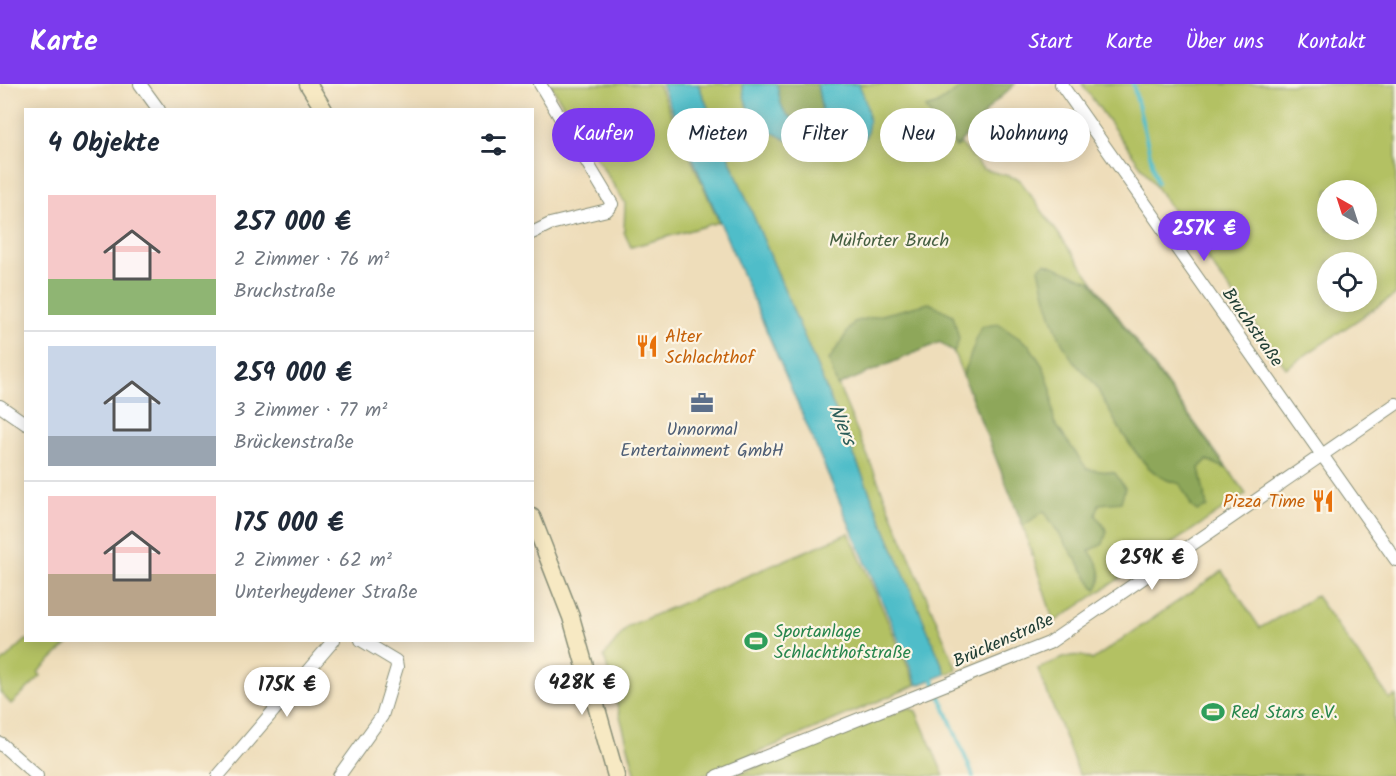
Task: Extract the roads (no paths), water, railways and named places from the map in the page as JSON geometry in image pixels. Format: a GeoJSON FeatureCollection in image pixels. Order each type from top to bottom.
{"type":"FeatureCollection","features":[{"type":"Feature","properties":{"kind":"main road"},"geometry":{"type":"LineString","coordinates":[[308,84],[323,108]]}},
{"type":"Feature","properties":{"kind":"main road"},"geometry":{"type":"LineString","coordinates":[[534,522],[571,617],[616,776]]}},
{"type":"Feature","properties":{"kind":"street"},"geometry":{"type":"LineString","coordinates":[[140,84],[158,108]]}},
{"type":"Feature","properties":{"kind":"street"},"geometry":{"type":"LineString","coordinates":[[534,232],[550,224],[607,210],[612,204],[540,84]]}},
{"type":"Feature","properties":{"kind":"street","name":"Bruchstraße"},"geometry":{"type":"LineString","coordinates":[[1060,84],[1396,560]]}},
{"type":"Feature","properties":{"kind":"street","name":"Brückenstraße"},"geometry":{"type":"LineString","coordinates":[[717,776],[930,692],[1049,642],[1322,457],[1396,404]]}},
{"type":"Feature","properties":{"kind":"street"},"geometry":{"type":"LineString","coordinates":[[0,406],[24,422]]}},
{"type":"Feature","properties":{"kind":"street"},"geometry":{"type":"LineString","coordinates":[[218,776],[332,642]]}},
{"type":"Feature","properties":{"kind":"street"},"geometry":{"type":"LineString","coordinates":[[339,776],[382,716],[398,667],[396,661],[364,642]]}},
{"type":"Feature","properties":{"kind":"street"},"geometry":{"type":"LineString","coordinates":[[0,743],[37,776]]}},
{"type":"Feature","properties":{"kind":"water"},"geometry":{"type":"Polygon","coordinates":[[[661,84],[698,84],[708,108],[671,108],[661,84]]]}},
{"type":"Feature","properties":{"kind":"water"},"geometry":{"type":"Polygon","coordinates":[[[742,84],[777,84],[783,108],[781,108],[781,137],[769,130],[769,108],[748,108],[742,84]]]}},
{"type":"Feature","properties":{"kind":"water"},"geometry":{"type":"Polygon","coordinates":[[[817,84],[859,84],[867,108],[822,108],[817,84]]]}},
{"type":"Feature","properties":{"kind":"water"},"geometry":{"type":"Polygon","coordinates":[[[694,162],[731,162],[946,674],[918,685],[694,162]]]}},
{"type":"Feature","properties":{"kind":"waterway"},"geometry":{"type":"LineString","coordinates":[[1133,84],[1157,183]]}},
{"type":"Feature","properties":{"kind":"waterway","name":"Niers"},"geometry":{"type":"LineString","coordinates":[[932,677],[973,776]]}},
{"type":"Feature","properties":{"kind":"place","name":"Alter Schlachthof"},"geometry":{"type":"Point","coordinates":[647,346]}},
{"type":"Feature","properties":{"kind":"place","name":"Unnormal Entertainment GmbH"},"geometry":{"type":"Point","coordinates":[702,403]}},
{"type":"Feature","properties":{"kind":"place","name":"Pizza Time"},"geometry":{"type":"Point","coordinates":[1323,501]}},
{"type":"Feature","properties":{"kind":"place","name":"Sportanlage Schlachthofstraße"},"geometry":{"type":"Point","coordinates":[756,641]}},
{"type":"Feature","properties":{"kind":"place","name":"Red Stars e.V."},"geometry":{"type":"Point","coordinates":[1213,712]}},
{"type":"Feature","properties":{"kind":"park label","name":"Mülforter Bruch"},"geometry":{"type":"Point","coordinates":[889,240]}}]}
